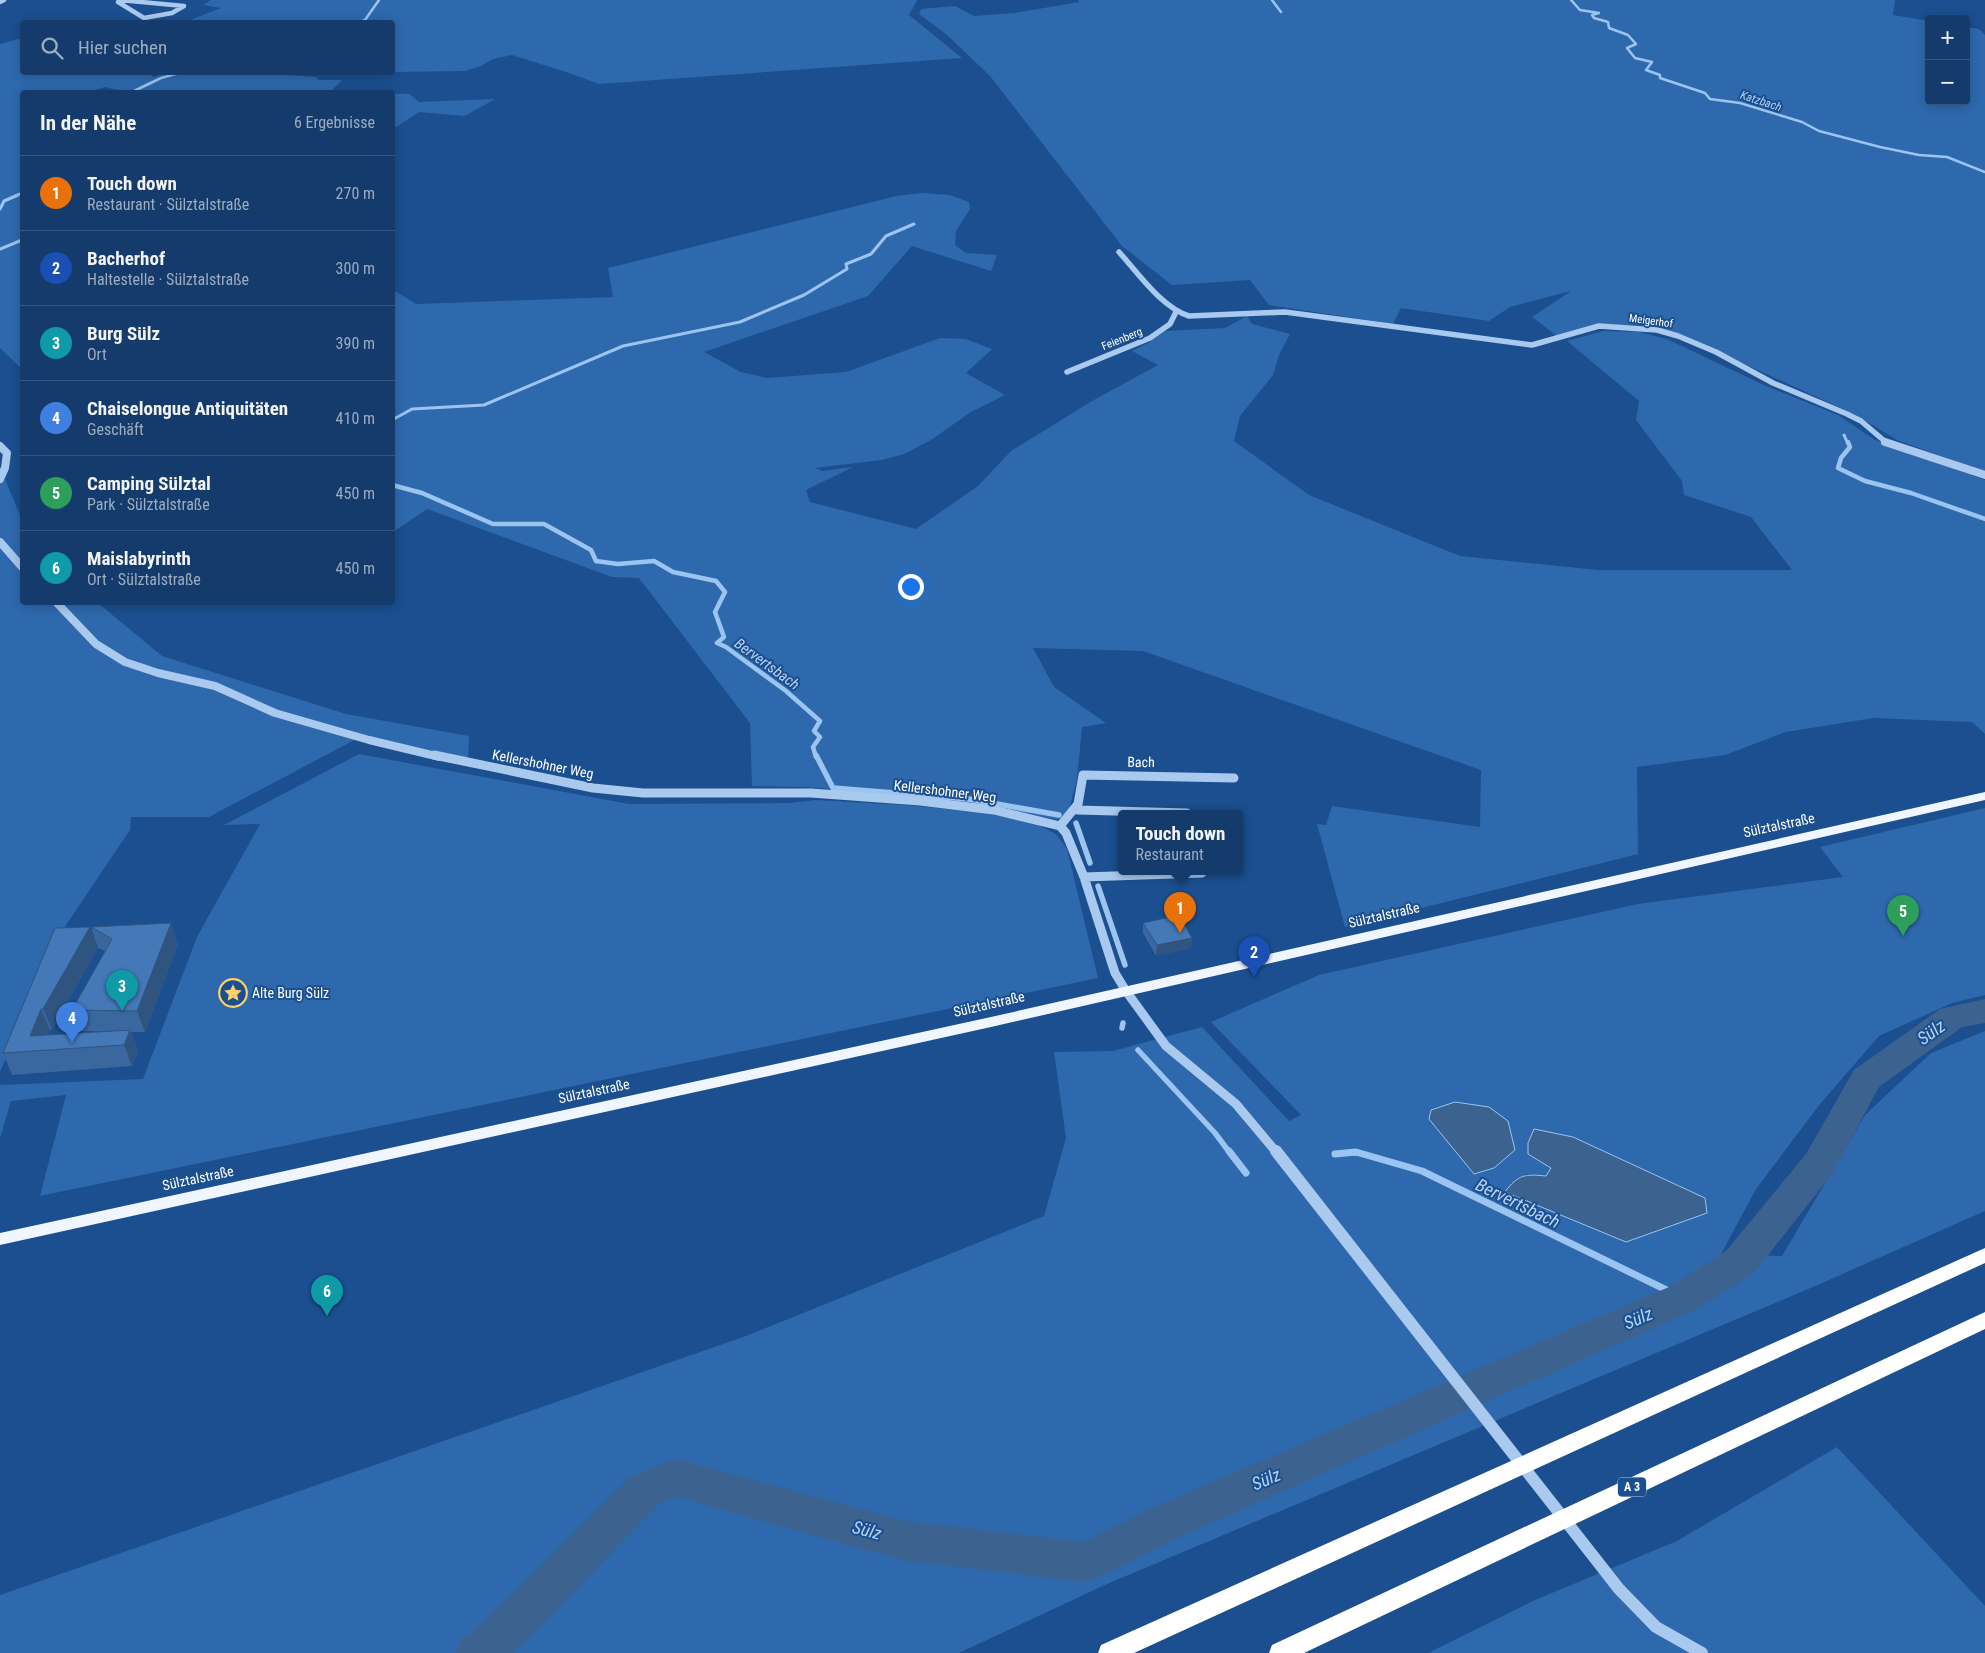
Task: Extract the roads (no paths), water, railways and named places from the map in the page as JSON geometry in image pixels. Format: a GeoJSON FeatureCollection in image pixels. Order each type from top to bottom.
{"type":"FeatureCollection","features":[{"type":"Feature","properties":{"kind":"highway"},"geometry":{"type":"LineString","coordinates":[[1110,1653],[1985,1256]]}},
{"type":"Feature","properties":{"kind":"highway","name":"A 3"},"geometry":{"type":"LineString","coordinates":[[1280,1653],[1985,1320]]}},
{"type":"Feature","properties":{"kind":"main road","name":"Sülztalstraße"},"geometry":{"type":"LineString","coordinates":[[0,1240],[1126,992],[1985,796]]}},
{"type":"Feature","properties":{"kind":"street"},"geometry":{"type":"LineString","coordinates":[[0,2],[4,0]]}},
{"type":"Feature","properties":{"kind":"street"},"geometry":{"type":"LineString","coordinates":[[120,0],[184,6],[172,14],[144,18],[118,2],[120,0]]}},
{"type":"Feature","properties":{"kind":"street"},"geometry":{"type":"LineString","coordinates":[[1119,252],[1176,312]]}},
{"type":"Feature","properties":{"kind":"street","name":"Meigerhof"},"geometry":{"type":"LineString","coordinates":[[1176,312],[1189,316],[1286,312],[1532,345],[1599,326],[1656,330],[1678,336],[1716,352],[1773,383],[1847,414],[1861,421],[1886,443],[1985,475]]}},
{"type":"Feature","properties":{"kind":"street","name":"Feienberg"},"geometry":{"type":"LineString","coordinates":[[1067,372],[1150,338],[1170,324],[1176,312]]}},
{"type":"Feature","properties":{"kind":"street"},"geometry":{"type":"LineString","coordinates":[[0,446],[7,453],[5,468],[0,479]]}},
{"type":"Feature","properties":{"kind":"street"},"geometry":{"type":"LineString","coordinates":[[0,542],[20,565]]}},
{"type":"Feature","properties":{"kind":"street","name":"Kellershohner Weg"},"geometry":{"type":"LineString","coordinates":[[59,605],[96,644],[125,662],[158,673],[215,686],[275,713],[369,740],[464,762],[593,788],[643,792],[811,793],[920,801],[994,810],[1060,826]]}},
{"type":"Feature","properties":{"kind":"street","name":"Bach"},"geometry":{"type":"LineString","coordinates":[[1077,810],[1083,774],[1234,778]]}},
{"type":"Feature","properties":{"kind":"street"},"geometry":{"type":"LineString","coordinates":[[1118,811],[1077,810],[1060,826],[1066,833],[1084,876],[1115,973],[1126,992],[1166,1046],[1236,1104],[1302,1183],[1619,1589],[1656,1627],[1702,1653]]}},
{"type":"Feature","properties":{"kind":"street"},"geometry":{"type":"LineString","coordinates":[[1084,876],[1123,875]]}},
{"type":"Feature","properties":{"kind":"waterway","name":"Bervertsbach"},"geometry":{"type":"LineString","coordinates":[[365,20],[379,0]]}},
{"type":"Feature","properties":{"kind":"waterway"},"geometry":{"type":"LineString","coordinates":[[1272,0],[1281,12]]}},
{"type":"Feature","properties":{"kind":"waterway","name":"Katzbach"},"geometry":{"type":"LineString","coordinates":[[1571,0],[1580,10],[1599,13],[1592,15],[1594,18],[1608,22],[1609,28],[1628,35],[1636,44],[1627,48],[1635,58],[1652,62],[1646,70],[1660,75],[1660,78],[1705,93],[1710,99],[1740,103],[1802,122],[1819,131],[1880,147],[1919,155],[1947,157],[1985,172]]}},
{"type":"Feature","properties":{"kind":"waterway","name":"Bervertsbach"},"geometry":{"type":"LineString","coordinates":[[136,90],[172,75]]}},
{"type":"Feature","properties":{"kind":"waterway","name":"Bervertsbach"},"geometry":{"type":"LineString","coordinates":[[15,196],[20,194]]}},
{"type":"Feature","properties":{"kind":"waterway","name":"Bervertsbach"},"geometry":{"type":"LineString","coordinates":[[0,209],[4,201],[18,195]]}},
{"type":"Feature","properties":{"kind":"waterway"},"geometry":{"type":"LineString","coordinates":[[395,418],[412,409],[484,405],[623,346],[740,322],[804,295],[847,269],[846,264],[871,254],[886,236],[914,224]]}},
{"type":"Feature","properties":{"kind":"waterway","name":"Bervertsbach"},"geometry":{"type":"LineString","coordinates":[[0,249],[20,241]]}},
{"type":"Feature","properties":{"kind":"waterway"},"geometry":{"type":"LineString","coordinates":[[1844,435],[1848,444]]}},
{"type":"Feature","properties":{"kind":"waterway"},"geometry":{"type":"LineString","coordinates":[[1848,442],[1850,447],[1841,458],[1838,468],[1865,481],[1911,493],[1985,519]]}},
{"type":"Feature","properties":{"kind":"waterway","name":"Bervertsbach"},"geometry":{"type":"LineString","coordinates":[[395,486],[422,493],[493,524],[544,524],[591,550],[596,561],[618,564],[654,561],[673,572],[716,581],[725,592],[715,612],[724,637],[717,643],[726,647],[786,691],[820,721],[814,731],[820,737],[813,747],[816,757]]}},
{"type":"Feature","properties":{"kind":"waterway","name":"Bervertsbach"},"geometry":{"type":"LineString","coordinates":[[816,755],[833,788],[969,799],[1059,815]]}},
{"type":"Feature","properties":{"kind":"waterway","name":"Bervertsbach"},"geometry":{"type":"LineString","coordinates":[[1076,823],[1090,863]]}},
{"type":"Feature","properties":{"kind":"waterway","name":"Bervertsbach"},"geometry":{"type":"LineString","coordinates":[[1098,886],[1125,965]]}},
{"type":"Feature","properties":{"kind":"waterway","name":"Sülz"},"geometry":{"type":"LineString","coordinates":[[478,1653],[487,1649],[645,1490],[676,1478],[906,1541],[1086,1562],[1171,1520],[1683,1298],[1740,1262],[1819,1164],[1866,1079],[1952,1017],[1985,1011]]}},
{"type":"Feature","properties":{"kind":"waterway","name":"Bervertsbach"},"geometry":{"type":"LineString","coordinates":[[1122,1028],[1123,1023]]}},
{"type":"Feature","properties":{"kind":"waterway","name":"Bervertsbach"},"geometry":{"type":"LineString","coordinates":[[1138,1050],[1215,1133],[1230,1153]]}},
{"type":"Feature","properties":{"kind":"waterway","name":"Bervertsbach"},"geometry":{"type":"LineString","coordinates":[[1229,1151],[1246,1173]]}},
{"type":"Feature","properties":{"kind":"waterway","name":"Bervertsbach"},"geometry":{"type":"LineString","coordinates":[[1335,1154],[1356,1152],[1422,1171],[1683,1298]]}},
{"type":"Feature","properties":{"kind":"waterway","name":"Bervertsbach"},"geometry":{"type":"LineString","coordinates":[[1350,1153],[1358,1153]]}},
{"type":"Feature","properties":{"kind":"place","name":"Touch down"},"geometry":{"type":"Point","coordinates":[1180,933]}},
{"type":"Feature","properties":{"kind":"place","name":"Camping Sülztal"},"geometry":{"type":"Point","coordinates":[1903,936]}},
{"type":"Feature","properties":{"kind":"place","name":"Bacherhof"},"geometry":{"type":"Point","coordinates":[1254,977]}},
{"type":"Feature","properties":{"kind":"place","name":"Alte Burg Sülz"},"geometry":{"type":"Point","coordinates":[233,993]}},
{"type":"Feature","properties":{"kind":"place","name":"Burg Sülz"},"geometry":{"type":"Point","coordinates":[122,1011]}},
{"type":"Feature","properties":{"kind":"place","name":"Chaiselongue Antiquitäten"},"geometry":{"type":"Point","coordinates":[72,1043]}},
{"type":"Feature","properties":{"kind":"place","name":"Maislabyrinth"},"geometry":{"type":"Point","coordinates":[327,1316]}}]}
